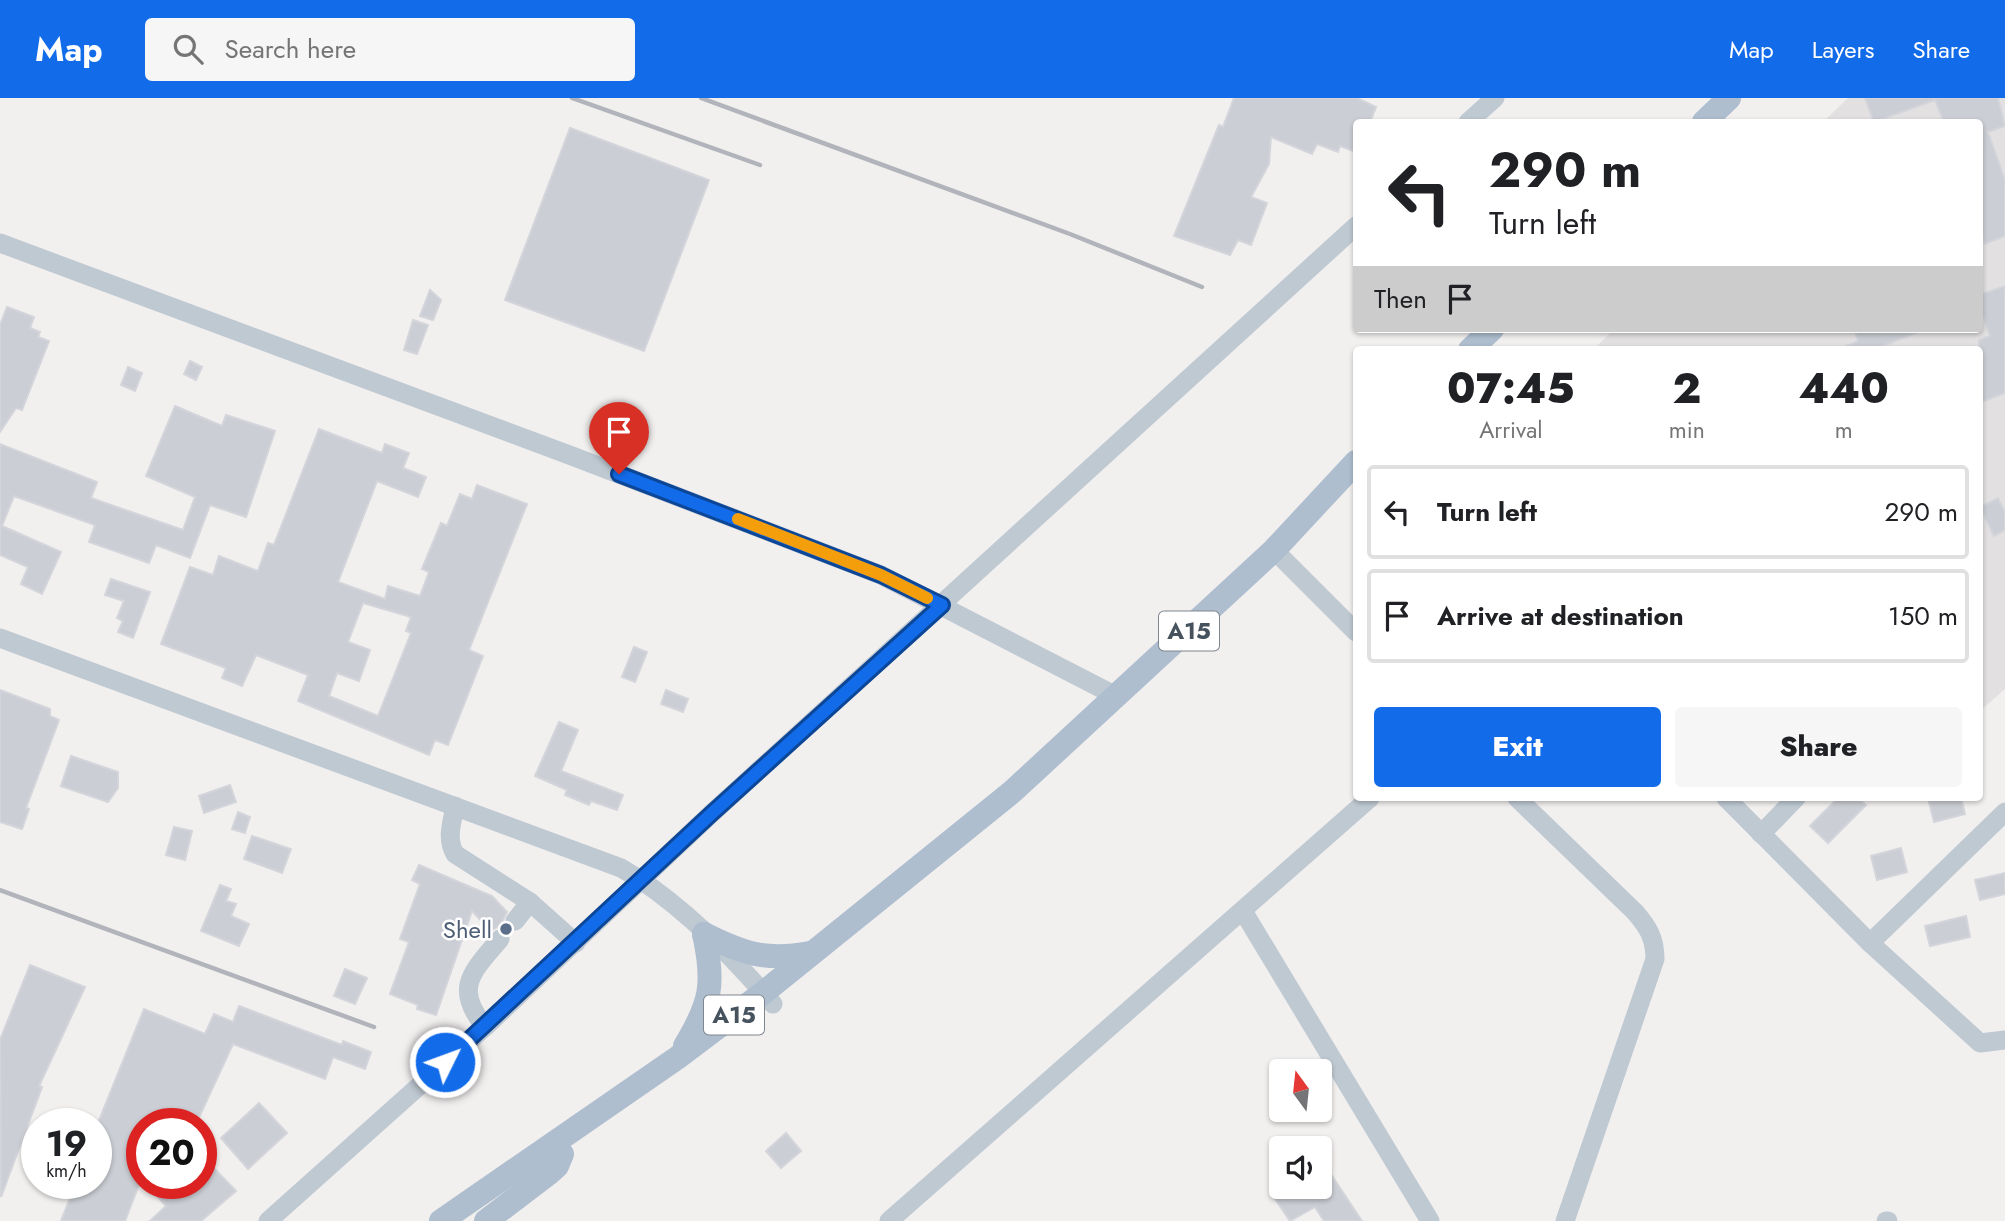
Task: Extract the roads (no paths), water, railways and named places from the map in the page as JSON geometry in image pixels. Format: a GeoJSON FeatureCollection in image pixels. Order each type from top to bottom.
{"type":"FeatureCollection","features":[{"type":"Feature","properties":{"kind":"main road"},"geometry":{"type":"LineString","coordinates":[[1707,119],[1729,98]]}},
{"type":"Feature","properties":{"kind":"main road"},"geometry":{"type":"LineString","coordinates":[[1474,346],[1488,333]]}},
{"type":"Feature","properties":{"kind":"main road","name":"A15"},"geometry":{"type":"LineString","coordinates":[[441,1221],[768,998],[813,953],[1013,791],[1118,697],[1275,550],[1353,465]]}},
{"type":"Feature","properties":{"kind":"main road","name":"A15"},"geometry":{"type":"LineString","coordinates":[[466,1221],[675,1077],[768,998],[919,884],[978,831],[1010,798],[1013,791]]}},
{"type":"Feature","properties":{"kind":"main road"},"geometry":{"type":"LineString","coordinates":[[704,934],[760,957],[776,958],[813,953]]}},
{"type":"Feature","properties":{"kind":"main road"},"geometry":{"type":"LineString","coordinates":[[677,1058],[704,1013],[710,994],[712,975],[704,934]]}},
{"type":"Feature","properties":{"kind":"main road"},"geometry":{"type":"LineString","coordinates":[[486,1221],[548,1174],[557,1166],[562,1154]]}},
{"type":"Feature","properties":{"kind":"street"},"geometry":{"type":"LineString","coordinates":[[1471,119],[1495,98]]}},
{"type":"Feature","properties":{"kind":"street"},"geometry":{"type":"LineString","coordinates":[[268,1221],[485,1027],[642,879],[1353,229]]}},
{"type":"Feature","properties":{"kind":"street"},"geometry":{"type":"LineString","coordinates":[[0,243],[881,575],[1118,697]]}},
{"type":"Feature","properties":{"kind":"street"},"geometry":{"type":"LineString","coordinates":[[1275,550],[1353,629]]}},
{"type":"Feature","properties":{"kind":"street"},"geometry":{"type":"LineString","coordinates":[[0,638],[621,868],[642,879],[704,934],[768,998]]}},
{"type":"Feature","properties":{"kind":"street"},"geometry":{"type":"LineString","coordinates":[[889,1221],[1367,801]]}},
{"type":"Feature","properties":{"kind":"street"},"geometry":{"type":"LineString","coordinates":[[1520,801],[1647,926],[1655,943],[1655,959],[1565,1221]]}},
{"type":"Feature","properties":{"kind":"street"},"geometry":{"type":"LineString","coordinates":[[1729,801],[1870,943],[1980,1043],[2005,1040]]}},
{"type":"Feature","properties":{"kind":"street"},"geometry":{"type":"LineString","coordinates":[[1761,834],[1793,801]]}},
{"type":"Feature","properties":{"kind":"street"},"geometry":{"type":"LineString","coordinates":[[455,806],[449,834],[455,854],[530,902],[576,943]]}},
{"type":"Feature","properties":{"kind":"street"},"geometry":{"type":"LineString","coordinates":[[1870,943],[2005,812]]}},
{"type":"Feature","properties":{"kind":"street"},"geometry":{"type":"LineString","coordinates":[[516,921],[530,902]]}},
{"type":"Feature","properties":{"kind":"street"},"geometry":{"type":"LineString","coordinates":[[1243,911],[1430,1221]]}},
{"type":"Feature","properties":{"kind":"street"},"geometry":{"type":"LineString","coordinates":[[485,1027],[473,1012],[467,984],[472,972],[500,939]]}},
{"type":"Feature","properties":{"kind":"railway"},"geometry":{"type":"LineString","coordinates":[[572,98],[760,165]]}},
{"type":"Feature","properties":{"kind":"railway"},"geometry":{"type":"LineString","coordinates":[[701,98],[1070,234],[1202,287]]}},
{"type":"Feature","properties":{"kind":"railway"},"geometry":{"type":"LineString","coordinates":[[0,890],[374,1027]]}},
{"type":"Feature","properties":{"kind":"place","name":"Shell"},"geometry":{"type":"Point","coordinates":[506,929]}}]}
